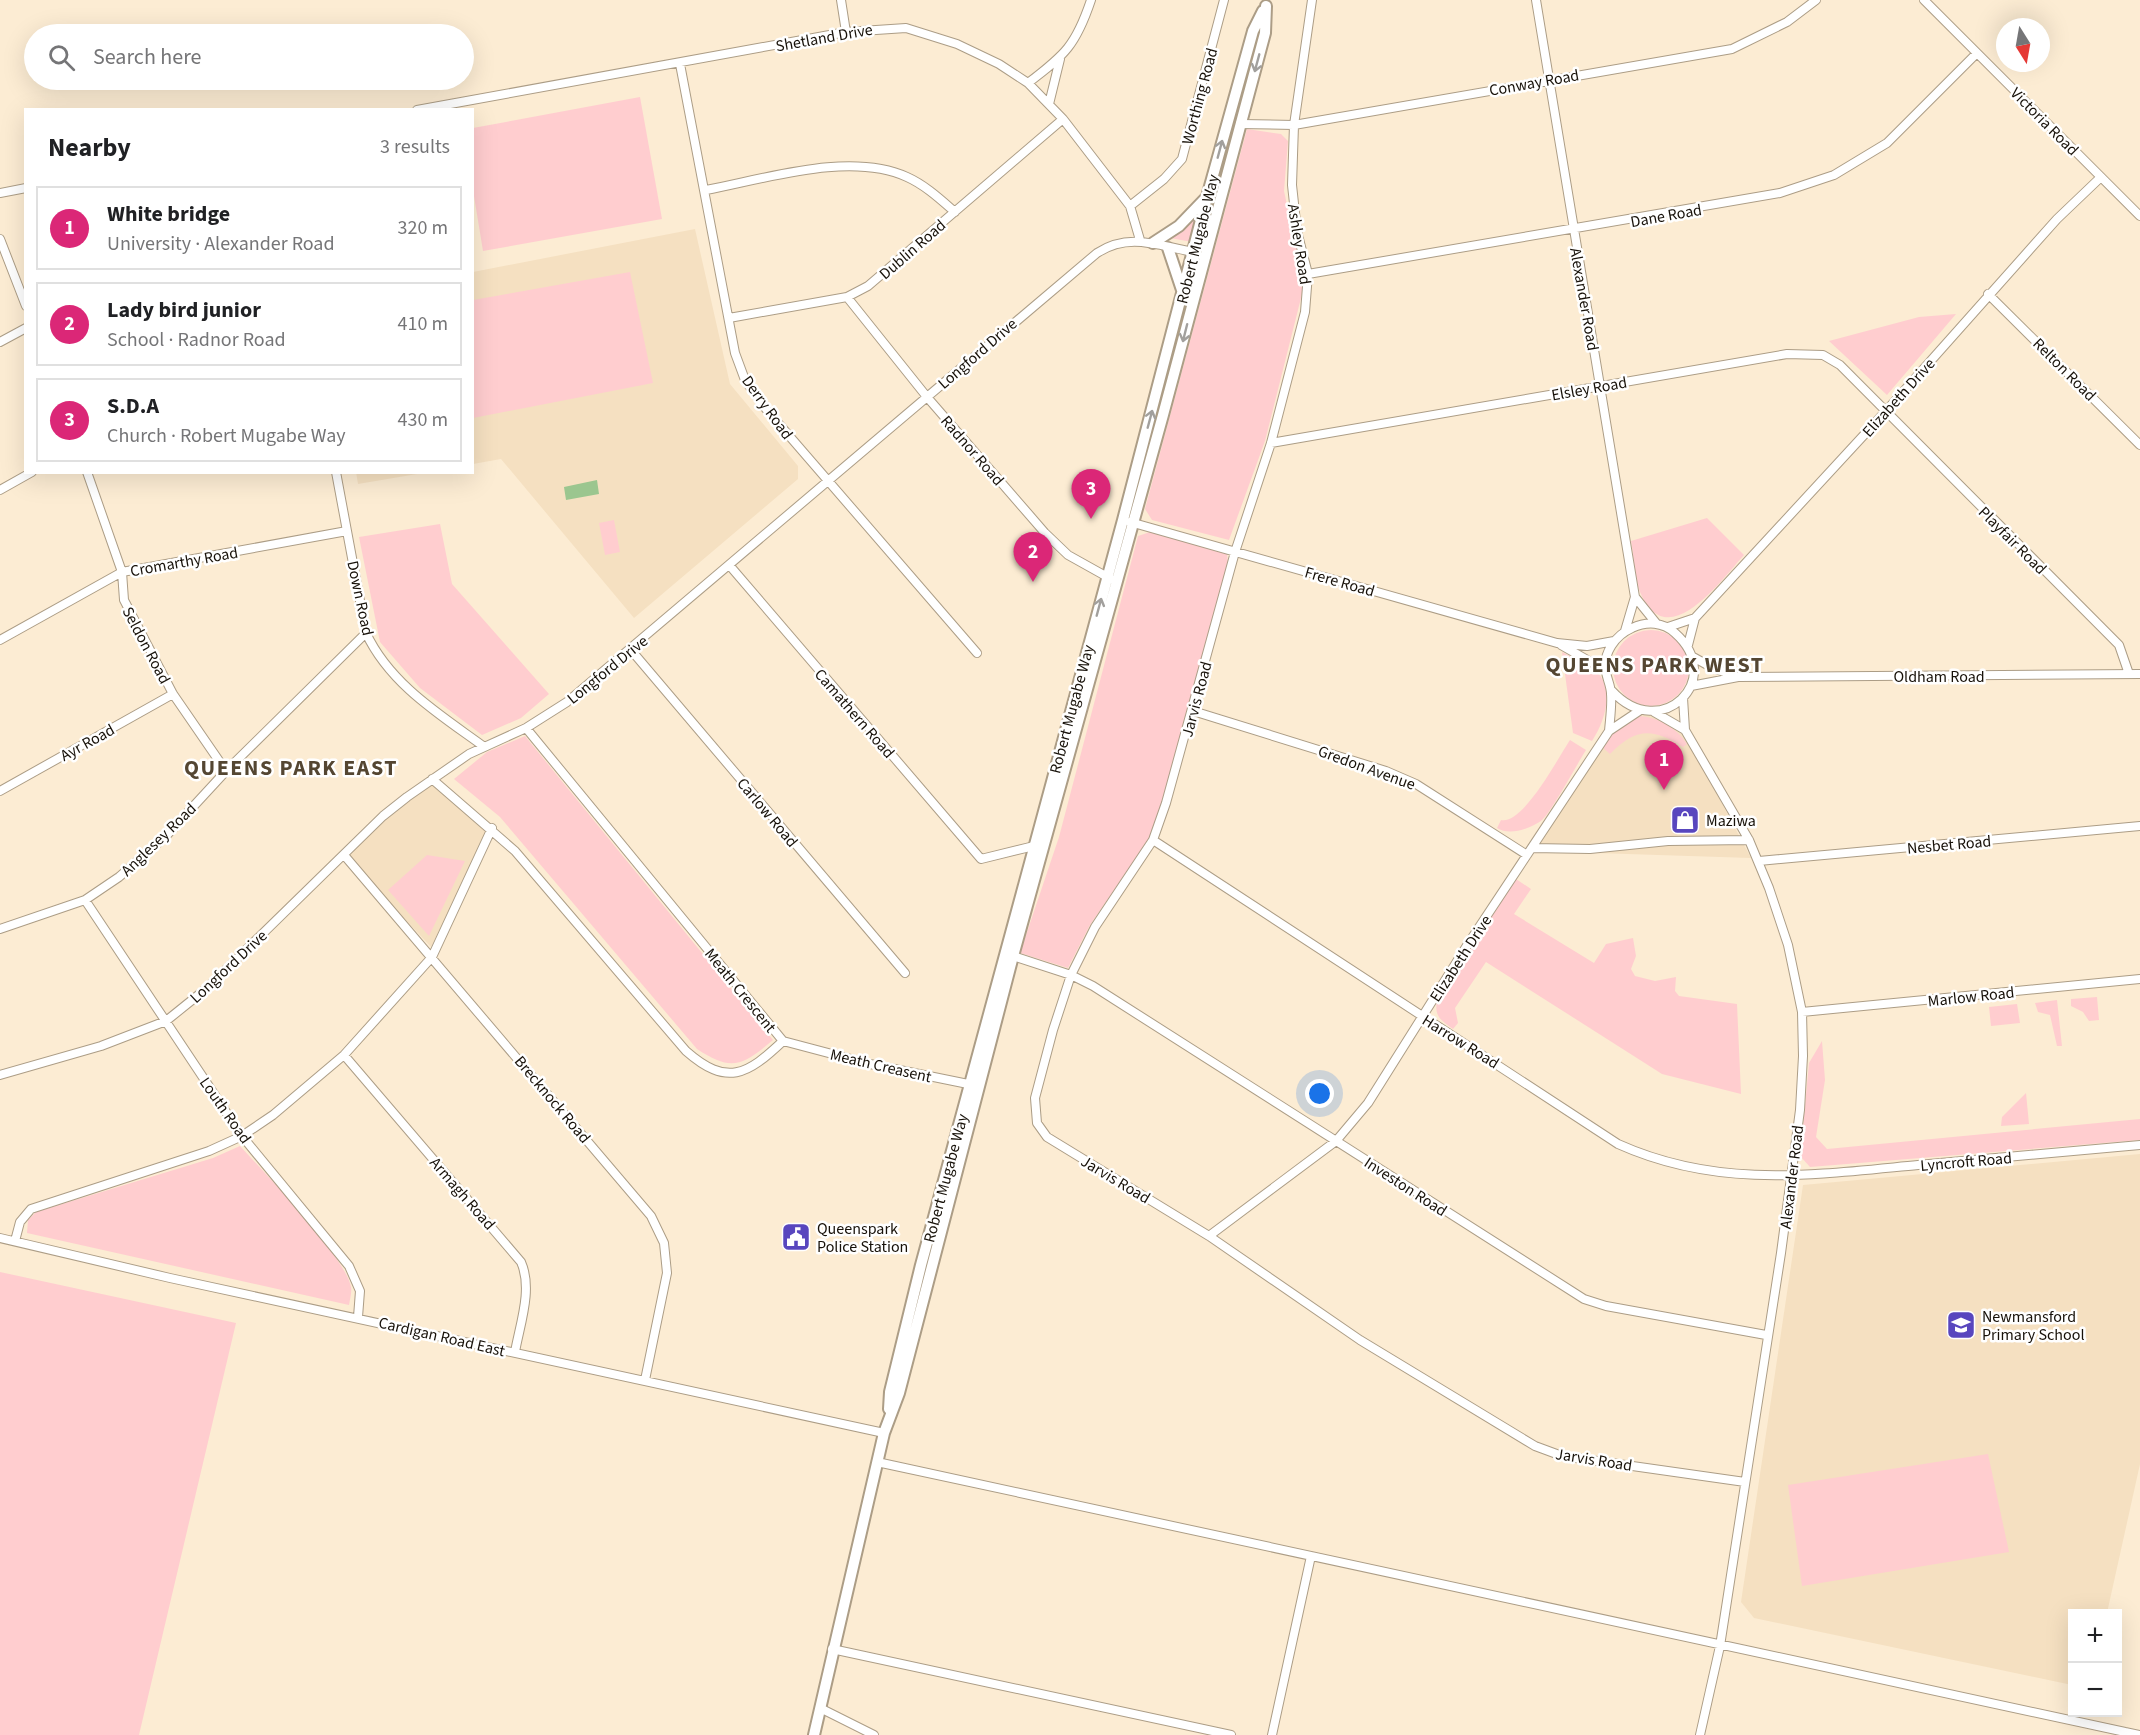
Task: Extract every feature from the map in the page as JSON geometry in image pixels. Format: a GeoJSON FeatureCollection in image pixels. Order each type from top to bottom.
{"type":"FeatureCollection","features":[{"type":"Feature","properties":{"kind":"main road","name":"Robert Mugabe Way"},"geometry":{"type":"LineString","coordinates":[[1009,955],[1034,846],[1195,294],[1265,33],[1267,3]]}},
{"type":"Feature","properties":{"kind":"main road","name":"Robert Mugabe Way"},"geometry":{"type":"LineString","coordinates":[[1129,521],[1207,196],[1253,31],[1267,3]]}},
{"type":"Feature","properties":{"kind":"main road"},"geometry":{"type":"LineString","coordinates":[[1153,243],[1179,226],[1207,196]]}},
{"type":"Feature","properties":{"kind":"main road"},"geometry":{"type":"LineString","coordinates":[[1168,248],[1183,293]]}},
{"type":"Feature","properties":{"kind":"main road","name":"Robert Mugabe Way"},"geometry":{"type":"LineString","coordinates":[[814,1735],[832,1649],[889,1415],[890,1392],[903,1336],[975,1086],[1112,580]]}},
{"type":"Feature","properties":{"kind":"street"},"geometry":{"type":"LineString","coordinates":[[841,0],[846,32]]}},
{"type":"Feature","properties":{"kind":"street"},"geometry":{"type":"LineString","coordinates":[[1028,83],[1061,57],[1081,31],[1091,0]]}},
{"type":"Feature","properties":{"kind":"street","name":"Worthing Road"},"geometry":{"type":"LineString","coordinates":[[1130,206],[1164,179],[1182,159],[1224,0]]}},
{"type":"Feature","properties":{"kind":"street","name":"Ashley Road"},"geometry":{"type":"LineString","coordinates":[[1235,552],[1271,442],[1305,312],[1308,274],[1293,204],[1294,125],[1312,0]]}},
{"type":"Feature","properties":{"kind":"street","name":"Alexander Road"},"geometry":{"type":"LineString","coordinates":[[1536,0],[1635,597],[1624,631]]}},
{"type":"Feature","properties":{"kind":"street","name":"Conway Road"},"geometry":{"type":"LineString","coordinates":[[1240,124],[1294,125],[1732,49],[1787,22],[1816,0]]}},
{"type":"Feature","properties":{"kind":"street","name":"Victoria Road"},"geometry":{"type":"LineString","coordinates":[[1924,0],[2140,216]]}},
{"type":"Feature","properties":{"kind":"street","name":"Shetland Drive"},"geometry":{"type":"LineString","coordinates":[[428,108],[846,32],[906,28],[957,44],[999,64],[1028,83],[1064,119],[1130,206],[1140,240]]}},
{"type":"Feature","properties":{"kind":"street","name":"Dane Road"},"geometry":{"type":"LineString","coordinates":[[1308,274],[1771,195],[1834,174],[1887,143],[1928,105],[1977,53]]}},
{"type":"Feature","properties":{"kind":"street"},"geometry":{"type":"LineString","coordinates":[[1049,104],[1061,57]]}},
{"type":"Feature","properties":{"kind":"street","name":"Derry Road"},"geometry":{"type":"LineString","coordinates":[[680,64],[706,190],[735,353],[746,380],[827,482],[977,653]]}},
{"type":"Feature","properties":{"kind":"street","name":"Dublin Road"},"geometry":{"type":"LineString","coordinates":[[729,318],[847,297],[879,278],[1064,119]]}},
{"type":"Feature","properties":{"kind":"street"},"geometry":{"type":"LineString","coordinates":[[706,190],[818,169],[874,167],[914,181],[929,189],[955,212]]}},
{"type":"Feature","properties":{"kind":"street","name":"Elizabeth Drive"},"geometry":{"type":"LineString","coordinates":[[1688,645],[1695,618],[1887,410],[2057,219],[2101,177]]}},
{"type":"Feature","properties":{"kind":"street"},"geometry":{"type":"LineString","coordinates":[[0,193],[24,188]]}},
{"type":"Feature","properties":{"kind":"street"},"geometry":{"type":"LineString","coordinates":[[1195,294],[1194,252],[1213,226]]}},
{"type":"Feature","properties":{"kind":"street"},"geometry":{"type":"LineString","coordinates":[[0,238],[24,301]]}},
{"type":"Feature","properties":{"kind":"street","name":"Longford Drive"},"geometry":{"type":"LineString","coordinates":[[0,1075],[101,1046],[166,1021],[207,988],[383,816],[432,779],[483,746],[526,728],[558,709],[631,650],[1097,253],[1116,243],[1140,240],[1194,252]]}},
{"type":"Feature","properties":{"kind":"street","name":"Relton Road"},"geometry":{"type":"LineString","coordinates":[[1988,294],[2140,445]]}},
{"type":"Feature","properties":{"kind":"street","name":"Radnor Road"},"geometry":{"type":"LineString","coordinates":[[847,297],[927,397],[1045,532],[1068,555],[1112,580]]}},
{"type":"Feature","properties":{"kind":"street"},"geometry":{"type":"LineString","coordinates":[[0,342],[24,329]]}},
{"type":"Feature","properties":{"kind":"street","name":"Elsley Road"},"geometry":{"type":"LineString","coordinates":[[1271,442],[1787,354],[1823,355],[1840,365],[1887,410]]}},
{"type":"Feature","properties":{"kind":"street","name":"Playfair Road"},"geometry":{"type":"LineString","coordinates":[[1887,410],[1942,470],[2119,645],[2129,674]]}},
{"type":"Feature","properties":{"kind":"street"},"geometry":{"type":"LineString","coordinates":[[0,490],[28,474]]}},
{"type":"Feature","properties":{"kind":"street","name":"Seldon Road"},"geometry":{"type":"LineString","coordinates":[[88,474],[122,572],[124,600],[173,694],[226,771]]}},
{"type":"Feature","properties":{"kind":"street","name":"Down Road"},"geometry":{"type":"LineString","coordinates":[[336,474],[366,633],[375,652],[407,688],[483,746]]}},
{"type":"Feature","properties":{"kind":"street","name":"Frere Road"},"geometry":{"type":"LineString","coordinates":[[1129,521],[1557,643],[1587,646],[1614,641]]}},
{"type":"Feature","properties":{"kind":"street","name":"Cromarthy Road"},"geometry":{"type":"LineString","coordinates":[[0,640],[122,572],[347,531]]}},
{"type":"Feature","properties":{"kind":"street","name":"Jarvis Road"},"geometry":{"type":"LineString","coordinates":[[1235,552],[1193,711],[1152,840],[1095,927],[1071,975],[1053,1030],[1035,1098],[1035,1112],[1040,1128],[1047,1137],[1209,1236],[1360,1340],[1534,1446],[1562,1456],[1745,1482]]}},
{"type":"Feature","properties":{"kind":"street","name":"Camathern Road"},"geometry":{"type":"LineString","coordinates":[[730,566],[981,859],[1034,846]]}},
{"type":"Feature","properties":{"kind":"street","name":"Alexander Road"},"geometry":{"type":"LineString","coordinates":[[1635,597],[1656,623]]}},
{"type":"Feature","properties":{"kind":"street","name":"Elizabeth Drive"},"geometry":{"type":"LineString","coordinates":[[1668,627],[1695,618]]}},
{"type":"Feature","properties":{"kind":"street"},"geometry":{"type":"LineString","coordinates":[[1656,623],[1668,627],[1688,645],[1694,657],[1695,671],[1691,686],[1683,698],[1665,710],[1639,711],[1623,704],[1612,691],[1605,670],[1607,655],[1614,641],[1624,631],[1639,624],[1656,623]]}},
{"type":"Feature","properties":{"kind":"street","name":"Anglesey Road"},"geometry":{"type":"LineString","coordinates":[[0,929],[85,900],[141,859],[226,771],[366,633]]}},
{"type":"Feature","properties":{"kind":"street","name":"Frere Road"},"geometry":{"type":"LineString","coordinates":[[1557,643],[1605,670]]}},
{"type":"Feature","properties":{"kind":"street","name":"Carlow Road"},"geometry":{"type":"LineString","coordinates":[[631,650],[905,973]]}},
{"type":"Feature","properties":{"kind":"street","name":"Oldham Road"},"geometry":{"type":"LineString","coordinates":[[1694,657],[1713,668],[1738,677]]}},
{"type":"Feature","properties":{"kind":"street","name":"Oldham Road"},"geometry":{"type":"LineString","coordinates":[[1691,686],[1738,677],[2140,674]]}},
{"type":"Feature","properties":{"kind":"street","name":"Elizabeth Drive"},"geometry":{"type":"LineString","coordinates":[[1609,731],[1612,691]]}},
{"type":"Feature","properties":{"kind":"street","name":"Ayr Road"},"geometry":{"type":"LineString","coordinates":[[0,791],[173,694]]}},
{"type":"Feature","properties":{"kind":"street","name":"Alexander Road"},"geometry":{"type":"LineString","coordinates":[[1683,698],[1685,730],[1759,861],[1788,945],[1802,1012],[1801,1088],[1792,1177],[1720,1646],[1700,1735]]}},
{"type":"Feature","properties":{"kind":"street","name":"Gredon Avenue"},"geometry":{"type":"LineString","coordinates":[[1193,711],[1386,771],[1416,784],[1529,851]]}},
{"type":"Feature","properties":{"kind":"street","name":"Elizabeth Drive"},"geometry":{"type":"LineString","coordinates":[[1209,1236],[1336,1141],[1368,1103],[1422,1016],[1609,731],[1639,711]]}},
{"type":"Feature","properties":{"kind":"street","name":"Alexander Road"},"geometry":{"type":"LineString","coordinates":[[1654,712],[1685,730]]}},
{"type":"Feature","properties":{"kind":"street","name":"Meath Crescent"},"geometry":{"type":"LineString","coordinates":[[432,779],[492,828],[546,887],[655,1016],[700,1064],[712,1070],[739,1073],[752,1069],[783,1041],[526,728]]}},
{"type":"Feature","properties":{"kind":"street","name":"Nesbet Road"},"geometry":{"type":"LineString","coordinates":[[1759,861],[2140,826]]}},
{"type":"Feature","properties":{"kind":"street"},"geometry":{"type":"LineString","coordinates":[[15,1241],[25,1214],[39,1205],[198,1155],[243,1136],[273,1115],[344,1055],[432,957],[492,828]]}},
{"type":"Feature","properties":{"kind":"street","name":"Harrow Road"},"geometry":{"type":"LineString","coordinates":[[1152,840],[1618,1144],[1640,1154],[1681,1167],[1792,1177]]}},
{"type":"Feature","properties":{"kind":"street"},"geometry":{"type":"LineString","coordinates":[[1529,851],[1590,849],[1668,840],[1749,840]]}},
{"type":"Feature","properties":{"kind":"street","name":"Brecknock Road"},"geometry":{"type":"LineString","coordinates":[[344,855],[613,1170],[658,1228],[667,1257],[667,1274],[645,1380]]}},
{"type":"Feature","properties":{"kind":"street","name":"Louth Road"},"geometry":{"type":"LineString","coordinates":[[85,900],[243,1136],[349,1266],[360,1291],[358,1317]]}},
{"type":"Feature","properties":{"kind":"street","name":"Investon Road"},"geometry":{"type":"LineString","coordinates":[[1009,955],[1071,975],[1093,986],[1584,1299],[1606,1306],[1766,1335]]}},
{"type":"Feature","properties":{"kind":"street","name":"Marlow Road"},"geometry":{"type":"LineString","coordinates":[[1802,1012],[2140,979]]}},
{"type":"Feature","properties":{"kind":"street","name":"Meath Creasent"},"geometry":{"type":"LineString","coordinates":[[783,1041],[870,1064],[975,1086]]}},
{"type":"Feature","properties":{"kind":"street","name":"Armagh Road"},"geometry":{"type":"LineString","coordinates":[[344,1055],[521,1262],[526,1280],[525,1297],[515,1352]]}},
{"type":"Feature","properties":{"kind":"street","name":"Lyncroft Road"},"geometry":{"type":"LineString","coordinates":[[1792,1177],[2140,1145]]}},
{"type":"Feature","properties":{"kind":"street","name":"Cardigan Road East"},"geometry":{"type":"LineString","coordinates":[[0,1238],[170,1278],[884,1433]]}},
{"type":"Feature","properties":{"kind":"street"},"geometry":{"type":"LineString","coordinates":[[877,1462],[2139,1735]]}},
{"type":"Feature","properties":{"kind":"street"},"geometry":{"type":"LineString","coordinates":[[1272,1735],[1311,1556]]}},
{"type":"Feature","properties":{"kind":"street"},"geometry":{"type":"LineString","coordinates":[[832,1649],[1231,1735]]}},
{"type":"Feature","properties":{"kind":"street"},"geometry":{"type":"LineString","coordinates":[[820,1708],[874,1735]]}},
{"type":"Feature","properties":{"kind":"shaded area"},"geometry":{"type":"Polygon","coordinates":[[[640,97],[662,219],[483,251],[474,196],[474,128],[640,97]]]}},
{"type":"Feature","properties":{"kind":"shaded area"},"geometry":{"type":"Polygon","coordinates":[[[1247,129],[1281,134],[1288,141],[1284,191],[1302,275],[1302,294],[1265,441],[1229,540],[1152,520],[1145,509],[1247,129]]]}},
{"type":"Feature","properties":{"kind":"shaded area"},"geometry":{"type":"Polygon","coordinates":[[[1202,208],[1192,242],[1170,238],[1202,208]]]}},
{"type":"Feature","properties":{"kind":"shaded area"},"geometry":{"type":"Polygon","coordinates":[[[695,229],[730,384],[798,466],[798,479],[634,618],[501,459],[474,464],[474,272],[695,229]]]}},
{"type":"Feature","properties":{"kind":"shaded area"},"geometry":{"type":"Polygon","coordinates":[[[630,272],[653,383],[474,418],[474,300],[630,272]]]}},
{"type":"Feature","properties":{"kind":"shaded area"},"geometry":{"type":"Polygon","coordinates":[[[1956,314],[1887,395],[1829,341],[1919,317],[1956,314]]]}},
{"type":"Feature","properties":{"kind":"shaded area"},"geometry":{"type":"Polygon","coordinates":[[[356,474],[417,474],[358,484],[356,474]]]}},
{"type":"Feature","properties":{"kind":"shaded area"},"geometry":{"type":"Polygon","coordinates":[[[597,480],[599,494],[566,500],[564,487],[597,480]]]}},
{"type":"Feature","properties":{"kind":"shaded area"},"geometry":{"type":"Polygon","coordinates":[[[1707,518],[1744,555],[1709,594],[1694,607],[1679,615],[1665,617],[1651,610],[1638,586],[1631,541],[1707,518]]]}},
{"type":"Feature","properties":{"kind":"shaded area"},"geometry":{"type":"Polygon","coordinates":[[[614,520],[620,552],[605,555],[599,523],[614,520]]]}},
{"type":"Feature","properties":{"kind":"shaded area"},"geometry":{"type":"Polygon","coordinates":[[[440,524],[452,584],[549,694],[521,718],[482,735],[420,688],[380,642],[359,537],[440,524]]]}},
{"type":"Feature","properties":{"kind":"shaded area"},"geometry":{"type":"Polygon","coordinates":[[[1150,532],[1227,554],[1228,563],[1162,802],[1149,839],[1090,925],[1068,968],[1020,953],[1059,837],[1138,536],[1150,532]]]}},
{"type":"Feature","properties":{"kind":"shaded area"},"geometry":{"type":"Polygon","coordinates":[[[1651,630],[1666,633],[1678,641],[1686,653],[1689,668],[1686,683],[1678,695],[1666,703],[1651,706],[1636,703],[1624,695],[1616,683],[1613,668],[1616,653],[1624,641],[1636,633],[1651,630]]]}},
{"type":"Feature","properties":{"kind":"shaded area"},"geometry":{"type":"Polygon","coordinates":[[[1562,652],[1599,674],[1606,690],[1606,708],[1592,741],[1573,733],[1562,652]]]}},
{"type":"Feature","properties":{"kind":"shaded area"},"geometry":{"type":"Polygon","coordinates":[[[1640,713],[1653,714],[1684,732],[1751,858],[1534,851],[1610,733],[1640,713]]]}},
{"type":"Feature","properties":{"kind":"shaded area"},"geometry":{"type":"Polygon","coordinates":[[[1640,716],[1666,724],[1687,744],[1683,747],[1663,736],[1645,733],[1628,739],[1610,754],[1603,748],[1612,734],[1640,716]]]}},
{"type":"Feature","properties":{"kind":"shaded area"},"geometry":{"type":"Polygon","coordinates":[[[525,736],[773,1040],[753,1056],[736,1063],[728,1063],[719,1061],[697,1049],[500,817],[454,779],[487,752],[525,736]]]}},
{"type":"Feature","properties":{"kind":"shaded area"},"geometry":{"type":"Polygon","coordinates":[[[1570,740],[1586,750],[1541,821],[1519,831],[1497,828],[1501,820],[1510,819],[1529,802],[1570,740]]]}},
{"type":"Feature","properties":{"kind":"shaded area"},"geometry":{"type":"Polygon","coordinates":[[[432,781],[489,829],[431,947],[346,856],[384,817],[432,781]]]}},
{"type":"Feature","properties":{"kind":"shaded area"},"geometry":{"type":"Polygon","coordinates":[[[427,855],[465,861],[429,936],[388,890],[427,855]]]}},
{"type":"Feature","properties":{"kind":"shaded area"},"geometry":{"type":"Polygon","coordinates":[[[1516,879],[1531,889],[1514,914],[1594,963],[1606,944],[1633,938],[1636,956],[1631,969],[1635,976],[1655,981],[1676,977],[1675,991],[1679,996],[1737,1004],[1741,1094],[1662,1074],[1486,962],[1455,1008],[1458,1023],[1453,1029],[1442,1020],[1438,1015],[1437,1001],[1516,879]]]}},
{"type":"Feature","properties":{"kind":"shaded area"},"geometry":{"type":"Polygon","coordinates":[[[2097,997],[2099,1020],[2089,1021],[2083,1012],[2071,1006],[2071,999],[2097,997]]]}},
{"type":"Feature","properties":{"kind":"shaded area"},"geometry":{"type":"Polygon","coordinates":[[[2057,1000],[2062,1046],[2057,1046],[2050,1015],[2038,1012],[2035,1003],[2057,1000]]]}},
{"type":"Feature","properties":{"kind":"shaded area"},"geometry":{"type":"Polygon","coordinates":[[[2017,1004],[2020,1023],[1991,1026],[1989,1007],[2017,1004]]]}},
{"type":"Feature","properties":{"kind":"shaded area"},"geometry":{"type":"Polygon","coordinates":[[[1822,1041],[1825,1080],[1816,1137],[1827,1149],[2140,1119],[2140,1140],[1810,1167],[1801,1157],[1809,1063],[1822,1041]]]}},
{"type":"Feature","properties":{"kind":"shaded area"},"geometry":{"type":"Polygon","coordinates":[[[2026,1093],[2029,1124],[2001,1126],[2002,1117],[2026,1093]]]}},
{"type":"Feature","properties":{"kind":"shaded area"},"geometry":{"type":"Polygon","coordinates":[[[240,1146],[284,1194],[335,1256],[351,1287],[349,1305],[27,1233],[28,1220],[36,1212],[213,1158],[240,1146]]]}},
{"type":"Feature","properties":{"kind":"shaded area","name":"Newmansford Primary School"},"geometry":{"type":"Polygon","coordinates":[[[2140,1154],[2140,1464],[2108,1609],[2068,1609],[2068,1684],[1754,1618],[1741,1602],[1803,1185],[2140,1154]]]}},
{"type":"Feature","properties":{"kind":"shaded area"},"geometry":{"type":"Polygon","coordinates":[[[0,1272],[236,1323],[139,1735],[0,1735],[0,1272]]]}},
{"type":"Feature","properties":{"kind":"shaded area"},"geometry":{"type":"Polygon","coordinates":[[[1988,1454],[2009,1552],[1802,1586],[1788,1485],[1988,1454]]]}},
{"type":"Feature","properties":{"kind":"place","name":"S.D.A"},"geometry":{"type":"Point","coordinates":[1091,519]}},
{"type":"Feature","properties":{"kind":"place","name":"Lady bird junior"},"geometry":{"type":"Point","coordinates":[1033,582]}},
{"type":"Feature","properties":{"kind":"place","name":"White bridge"},"geometry":{"type":"Point","coordinates":[1664,790]}},
{"type":"Feature","properties":{"kind":"place","name":"Maziwa"},"geometry":{"type":"Point","coordinates":[1685,820]}},
{"type":"Feature","properties":{"kind":"place","name":"Queenspark Police Station"},"geometry":{"type":"Point","coordinates":[796,1237]}},
{"type":"Feature","properties":{"kind":"place","name":"Newmansford Primary School"},"geometry":{"type":"Point","coordinates":[1961,1325]}},
{"type":"Feature","properties":{"kind":"district","name":"QUEENS PARK WEST"},"geometry":{"type":"Point","coordinates":[1655,664]}},
{"type":"Feature","properties":{"kind":"district","name":"QUEENS PARK EAST"},"geometry":{"type":"Point","coordinates":[291,767]}}]}
